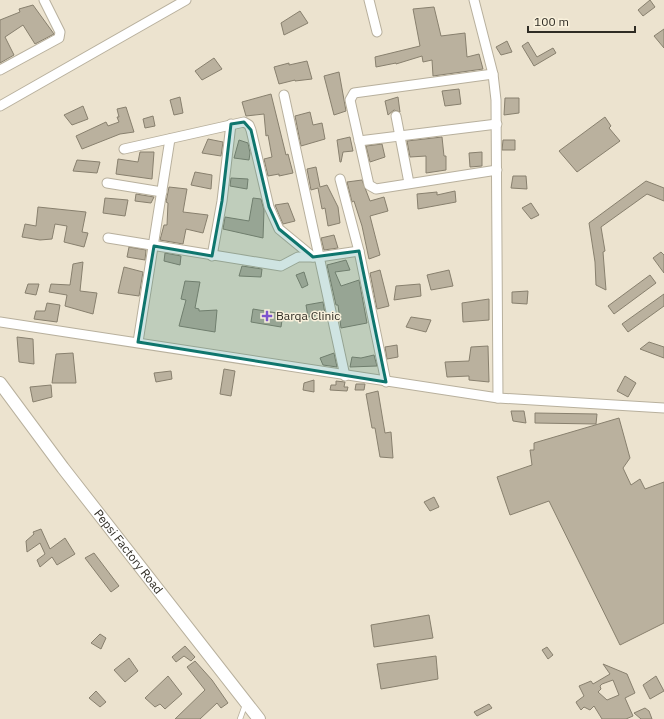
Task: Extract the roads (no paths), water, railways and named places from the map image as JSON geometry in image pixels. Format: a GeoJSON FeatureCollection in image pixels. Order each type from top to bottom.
{"type":"FeatureCollection","features":[{"type":"Feature","properties":{"kind":"main road","name":"Pepsi Factory Road"},"geometry":{"type":"LineString","coordinates":[[0,383],[258,719]]}},
{"type":"Feature","properties":{"kind":"street"},"geometry":{"type":"LineString","coordinates":[[0,70],[58,38],[60,32],[44,0]]}},
{"type":"Feature","properties":{"kind":"street"},"geometry":{"type":"LineString","coordinates":[[0,106],[169,5],[186,0]]}},
{"type":"Feature","properties":{"kind":"street"},"geometry":{"type":"LineString","coordinates":[[369,0],[377,32]]}},
{"type":"Feature","properties":{"kind":"street"},"geometry":{"type":"LineString","coordinates":[[474,0],[493,74],[497,124],[498,398]]}},
{"type":"Feature","properties":{"kind":"street"},"geometry":{"type":"LineString","coordinates":[[493,74],[354,93],[350,100],[370,187],[376,189],[497,170]]}},
{"type":"Feature","properties":{"kind":"street"},"geometry":{"type":"LineString","coordinates":[[284,95],[316,257],[345,376]]}},
{"type":"Feature","properties":{"kind":"street"},"geometry":{"type":"LineString","coordinates":[[396,116],[409,183]]}},
{"type":"Feature","properties":{"kind":"street"},"geometry":{"type":"LineString","coordinates":[[124,149],[240,121],[249,125],[269,207],[279,229],[316,257]]}},
{"type":"Feature","properties":{"kind":"street"},"geometry":{"type":"LineString","coordinates":[[212,256],[222,201],[231,124]]}},
{"type":"Feature","properties":{"kind":"street"},"geometry":{"type":"LineString","coordinates":[[359,141],[497,124]]}},
{"type":"Feature","properties":{"kind":"street"},"geometry":{"type":"LineString","coordinates":[[138,342],[170,139]]}},
{"type":"Feature","properties":{"kind":"street"},"geometry":{"type":"LineString","coordinates":[[340,179],[359,252],[386,382]]}},
{"type":"Feature","properties":{"kind":"street"},"geometry":{"type":"LineString","coordinates":[[107,183],[162,192]]}},
{"type":"Feature","properties":{"kind":"street"},"geometry":{"type":"LineString","coordinates":[[108,238],[281,266],[293,258],[359,252]]}},
{"type":"Feature","properties":{"kind":"street"},"geometry":{"type":"LineString","coordinates":[[0,322],[138,342],[345,376],[498,398],[664,408]]}},
{"type":"Feature","properties":{"kind":"lane"},"geometry":{"type":"LineString","coordinates":[[240,719],[245,703]]}},
{"type":"Feature","properties":{"kind":"place","name":"Barqa Clinic"},"geometry":{"type":"Point","coordinates":[267,316]}}]}
